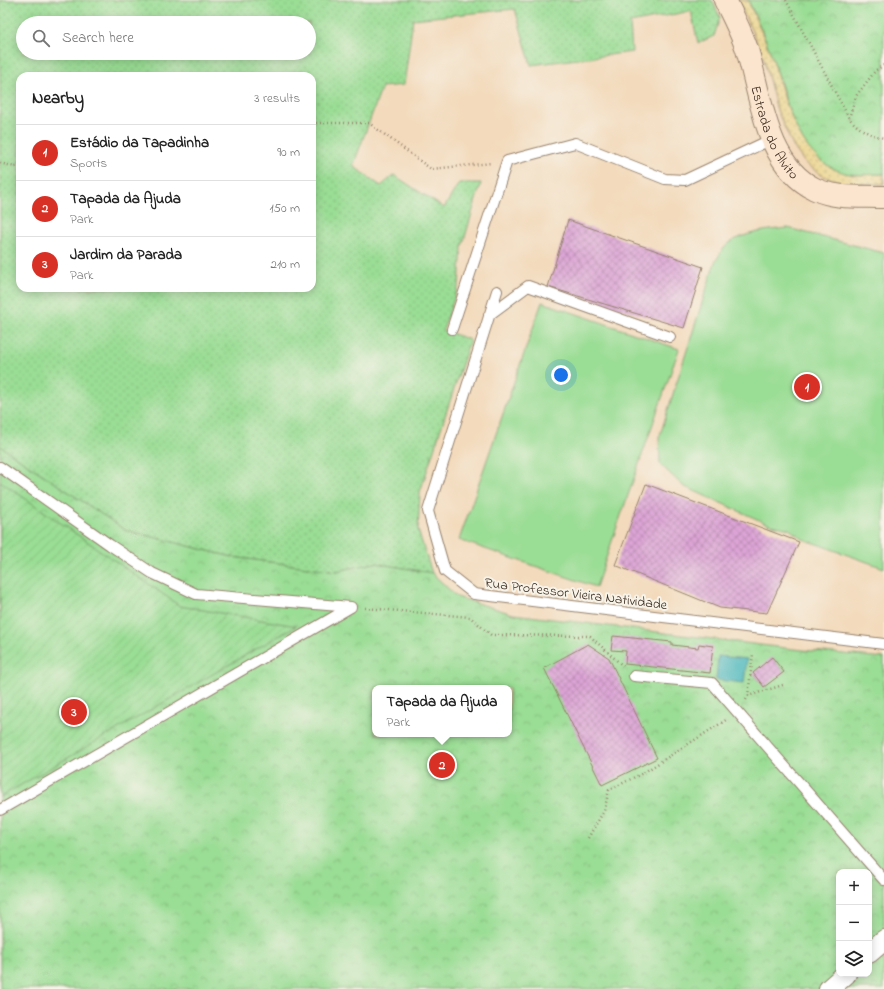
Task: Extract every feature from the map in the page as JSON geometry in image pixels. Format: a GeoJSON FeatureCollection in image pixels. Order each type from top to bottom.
{"type":"FeatureCollection","features":[{"type":"Feature","properties":{"kind":"street","name":"Estrada do Alvito"},"geometry":{"type":"LineString","coordinates":[[725,0],[748,51],[766,123],[772,139],[784,161],[796,175],[814,189],[836,196],[884,197]]}},
{"type":"Feature","properties":{"kind":"street"},"geometry":{"type":"LineString","coordinates":[[872,950],[884,940]]}},
{"type":"Feature","properties":{"kind":"street"},"geometry":{"type":"LineString","coordinates":[[829,989],[843,977]]}},
{"type":"Feature","properties":{"kind":"lane"},"geometry":{"type":"LineString","coordinates":[[452,329],[506,161],[575,143],[666,179],[685,180],[772,139]]}},
{"type":"Feature","properties":{"kind":"lane"},"geometry":{"type":"LineString","coordinates":[[489,316],[528,286],[670,337]]}},
{"type":"Feature","properties":{"kind":"lane","name":"Rua Professor Vieira Natividade"},"geometry":{"type":"LineString","coordinates":[[497,291],[428,511],[445,571],[474,594],[884,644]]}},
{"type":"Feature","properties":{"kind":"lane"},"geometry":{"type":"LineString","coordinates":[[0,467],[4,474],[152,573],[196,594],[351,607]]}},
{"type":"Feature","properties":{"kind":"lane"},"geometry":{"type":"LineString","coordinates":[[0,810],[351,607]]}},
{"type":"Feature","properties":{"kind":"lane"},"geometry":{"type":"LineString","coordinates":[[634,676],[712,683],[884,880]]}},
{"type":"Feature","properties":{"kind":"path"},"geometry":{"type":"LineString","coordinates":[[786,0],[849,118],[855,125],[864,131],[874,136],[884,138]]}},
{"type":"Feature","properties":{"kind":"path"},"geometry":{"type":"LineString","coordinates":[[849,118],[856,96],[876,70],[884,65]]}},
{"type":"Feature","properties":{"kind":"path"},"geometry":{"type":"LineString","coordinates":[[316,123],[369,123],[431,169],[506,161]]}},
{"type":"Feature","properties":{"kind":"path"},"geometry":{"type":"LineString","coordinates":[[0,163],[16,167]]}},
{"type":"Feature","properties":{"kind":"path"},"geometry":{"type":"LineString","coordinates":[[351,607],[470,617],[491,636],[590,636],[634,676]]}},
{"type":"Feature","properties":{"kind":"path"},"geometry":{"type":"LineString","coordinates":[[588,838],[604,811],[609,790],[643,773],[738,712],[748,696],[753,654]]}},
{"type":"Feature","properties":{"kind":"path"},"geometry":{"type":"LineString","coordinates":[[748,696],[783,685]]}},
{"type":"Feature","properties":{"kind":"green space"},"geometry":{"type":"Polygon","coordinates":[[[0,0],[712,0],[720,17],[714,36],[698,43],[691,11],[630,23],[632,52],[531,65],[515,9],[413,19],[404,85],[382,87],[353,166],[381,186],[394,175],[444,208],[459,183],[481,183],[462,247],[459,285],[443,330],[470,340],[420,492],[418,530],[432,573],[375,563],[337,571],[232,557],[125,530],[0,446],[0,0]]]}},
{"type":"Feature","properties":{"kind":"green space"},"geometry":{"type":"Polygon","coordinates":[[[748,0],[884,0],[884,174],[855,175],[844,173],[824,163],[813,153],[804,141],[790,113],[770,51],[748,0]]]}},
{"type":"Feature","properties":{"kind":"green space"},"geometry":{"type":"Polygon","coordinates":[[[788,228],[884,253],[884,568],[803,539],[789,529],[768,524],[683,486],[660,464],[659,438],[715,262],[724,248],[734,240],[757,232],[788,228]]]}},
{"type":"Feature","properties":{"kind":"green space"},"geometry":{"type":"Polygon","coordinates":[[[542,302],[679,349],[596,587],[459,540],[542,302]]]}},
{"type":"Feature","properties":{"kind":"green space"},"geometry":{"type":"Polygon","coordinates":[[[0,446],[125,530],[232,557],[337,571],[375,563],[432,573],[457,597],[513,614],[793,649],[884,658],[884,989],[0,989],[0,446]]]}},
{"type":"Feature","properties":{"kind":"green space"},"geometry":{"type":"Polygon","coordinates":[[[0,481],[180,606],[296,626],[0,797],[0,481]]]}},
{"type":"Feature","properties":{"kind":"sand"},"geometry":{"type":"Polygon","coordinates":[[[738,0],[748,0],[772,56],[785,100],[795,125],[805,143],[852,175],[884,174],[884,184],[844,183],[823,176],[805,163],[793,146],[777,110],[763,56],[738,0]]]}},
{"type":"Feature","properties":{"kind":"water"},"geometry":{"type":"Polygon","coordinates":[[[718,656],[747,659],[744,683],[716,680],[718,656]]]}},
{"type":"Feature","properties":{"kind":"building"},"geometry":{"type":"Polygon","coordinates":[[[568,220],[703,267],[684,328],[548,287],[568,220]]]}},
{"type":"Feature","properties":{"kind":"building"},"geometry":{"type":"Polygon","coordinates":[[[646,484],[799,542],[767,613],[720,608],[615,565],[646,484]]]}},
{"type":"Feature","properties":{"kind":"building"},"geometry":{"type":"Polygon","coordinates":[[[613,636],[672,642],[672,645],[698,648],[699,644],[713,646],[710,673],[625,664],[626,651],[611,650],[613,636]]]}},
{"type":"Feature","properties":{"kind":"building"},"geometry":{"type":"Polygon","coordinates":[[[588,644],[609,658],[657,758],[602,785],[544,668],[588,644]]]}},
{"type":"Feature","properties":{"kind":"building"},"geometry":{"type":"Polygon","coordinates":[[[772,657],[784,672],[764,687],[753,673],[772,657]]]}},
{"type":"Feature","properties":{"kind":"place","name":"Estádio da Tapadinha"},"geometry":{"type":"Point","coordinates":[807,387]}},
{"type":"Feature","properties":{"kind":"place","name":"Jardim da Parada"},"geometry":{"type":"Point","coordinates":[74,712]}},
{"type":"Feature","properties":{"kind":"place","name":"Tapada da Ajuda"},"geometry":{"type":"Point","coordinates":[442,765]}}]}
